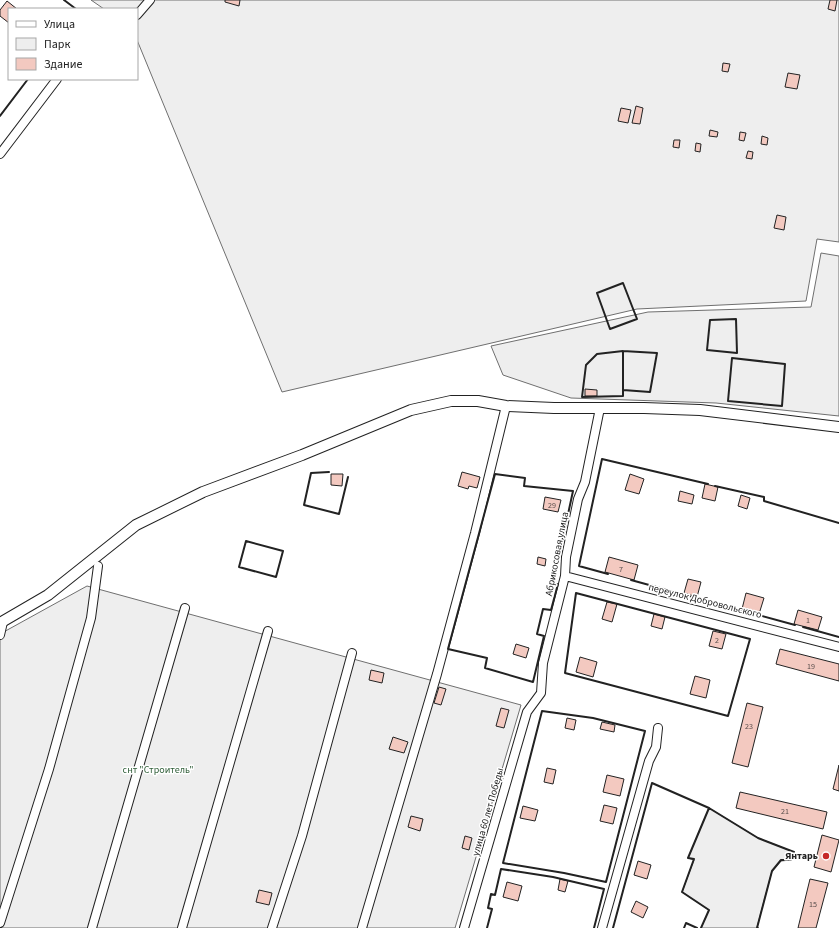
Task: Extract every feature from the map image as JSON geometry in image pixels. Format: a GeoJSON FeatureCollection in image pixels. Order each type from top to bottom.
{"type":"FeatureCollection","features":[{"type":"Feature","properties":{"kind":"street"},"geometry":{"type":"LineString","coordinates":[[138,14],[150,0]]}},
{"type":"Feature","properties":{"kind":"street"},"geometry":{"type":"LineString","coordinates":[[0,154],[56,80]]}},
{"type":"Feature","properties":{"kind":"street"},"geometry":{"type":"LineString","coordinates":[[0,634],[1,622],[48,594],[136,525],[203,492],[302,455],[378,422],[411,410],[451,400],[478,401],[506,406],[700,410],[839,427]]}},
{"type":"Feature","properties":{"kind":"street"},"geometry":{"type":"LineString","coordinates":[[362,928],[437,674],[475,533],[506,406]]}},
{"type":"Feature","properties":{"kind":"street","name":"Абрикосовая улица"},"geometry":{"type":"LineString","coordinates":[[534,702],[541,693],[543,663],[565,576],[568,549],[578,499],[586,482],[600,408]]}},
{"type":"Feature","properties":{"kind":"street"},"geometry":{"type":"LineString","coordinates":[[0,923],[49,769],[91,618],[98,566]]}},
{"type":"Feature","properties":{"kind":"street","name":"переулок Добровольского"},"geometry":{"type":"LineString","coordinates":[[565,576],[839,647]]}},
{"type":"Feature","properties":{"kind":"street"},"geometry":{"type":"LineString","coordinates":[[92,928],[185,608]]}},
{"type":"Feature","properties":{"kind":"street"},"geometry":{"type":"LineString","coordinates":[[182,928],[268,631]]}},
{"type":"Feature","properties":{"kind":"street"},"geometry":{"type":"LineString","coordinates":[[272,928],[302,836],[352,653]]}},
{"type":"Feature","properties":{"kind":"street","name":"улица 60 лет Победы"},"geometry":{"type":"LineString","coordinates":[[464,928],[527,712],[534,702]]}},
{"type":"Feature","properties":{"kind":"street"},"geometry":{"type":"LineString","coordinates":[[602,928],[649,761],[656,747],[658,728]]}},
{"type":"Feature","properties":{"kind":"green space"},"geometry":{"type":"Polygon","coordinates":[[[91,0],[839,0],[839,242],[817,239],[806,301],[637,309],[282,392],[138,42],[138,8],[103,8],[91,0]]]}},
{"type":"Feature","properties":{"kind":"green space"},"geometry":{"type":"Polygon","coordinates":[[[821,253],[839,256],[839,416],[716,403],[571,398],[503,375],[491,346],[648,312],[811,307],[821,253]]]}},
{"type":"Feature","properties":{"kind":"green space","name":"снт \"Строитель\""},"geometry":{"type":"Polygon","coordinates":[[[87,586],[521,705],[455,928],[0,928],[0,634],[87,586]]]}},
{"type":"Feature","properties":{"kind":"green space"},"geometry":{"type":"Polygon","coordinates":[[[709,808],[758,838],[794,852],[791,860],[781,861],[772,871],[757,927],[758,928],[701,928],[709,910],[682,892],[694,860],[688,858],[709,808]]]}},
{"type":"Feature","properties":{"kind":"building"},"geometry":{"type":"Polygon","coordinates":[[[225,0],[240,0],[239,6],[225,2],[225,0]]]}},
{"type":"Feature","properties":{"kind":"building"},"geometry":{"type":"Polygon","coordinates":[[[830,0],[837,0],[835,11],[828,9],[830,0]]]}},
{"type":"Feature","properties":{"kind":"building"},"geometry":{"type":"Polygon","coordinates":[[[7,1],[16,8],[8,8],[8,22],[0,16],[0,10],[7,1]]]}},
{"type":"Feature","properties":{"kind":"building"},"geometry":{"type":"Polygon","coordinates":[[[723,63],[730,64],[728,72],[722,71],[723,63]]]}},
{"type":"Feature","properties":{"kind":"building"},"geometry":{"type":"Polygon","coordinates":[[[788,73],[800,75],[797,89],[785,87],[788,73]]]}},
{"type":"Feature","properties":{"kind":"building"},"geometry":{"type":"Polygon","coordinates":[[[636,106],[643,108],[640,124],[632,123],[636,106]]]}},
{"type":"Feature","properties":{"kind":"building"},"geometry":{"type":"Polygon","coordinates":[[[621,108],[631,110],[628,123],[618,121],[621,108]]]}},
{"type":"Feature","properties":{"kind":"building"},"geometry":{"type":"Polygon","coordinates":[[[710,130],[718,132],[717,137],[709,136],[710,130]]]}},
{"type":"Feature","properties":{"kind":"building"},"geometry":{"type":"Polygon","coordinates":[[[740,132],[746,133],[744,141],[739,140],[740,132]]]}},
{"type":"Feature","properties":{"kind":"building"},"geometry":{"type":"Polygon","coordinates":[[[762,136],[768,138],[767,145],[761,144],[762,136]]]}},
{"type":"Feature","properties":{"kind":"building"},"geometry":{"type":"Polygon","coordinates":[[[674,140],[680,140],[679,148],[673,147],[674,140]]]}},
{"type":"Feature","properties":{"kind":"building"},"geometry":{"type":"Polygon","coordinates":[[[696,143],[701,144],[700,152],[695,151],[696,143]]]}},
{"type":"Feature","properties":{"kind":"building"},"geometry":{"type":"Polygon","coordinates":[[[748,151],[753,152],[752,159],[746,158],[748,151]]]}},
{"type":"Feature","properties":{"kind":"building"},"geometry":{"type":"Polygon","coordinates":[[[777,215],[786,217],[784,230],[774,228],[777,215]]]}},
{"type":"Feature","properties":{"kind":"building"},"geometry":{"type":"Polygon","coordinates":[[[585,389],[597,390],[597,396],[585,396],[585,389]]]}},
{"type":"Feature","properties":{"kind":"building"},"geometry":{"type":"Polygon","coordinates":[[[462,472],[480,477],[477,488],[469,486],[468,489],[458,486],[462,472]]]}},
{"type":"Feature","properties":{"kind":"building"},"geometry":{"type":"Polygon","coordinates":[[[331,474],[343,474],[342,486],[331,485],[331,474]]]}},
{"type":"Feature","properties":{"kind":"building"},"geometry":{"type":"Polygon","coordinates":[[[630,474],[644,479],[639,494],[625,490],[630,474]]]}},
{"type":"Feature","properties":{"kind":"building"},"geometry":{"type":"Polygon","coordinates":[[[705,484],[718,487],[715,501],[702,498],[705,484]]]}},
{"type":"Feature","properties":{"kind":"building"},"geometry":{"type":"Polygon","coordinates":[[[680,491],[694,495],[692,504],[678,501],[680,491]]]}},
{"type":"Feature","properties":{"kind":"building"},"geometry":{"type":"Polygon","coordinates":[[[741,495],[750,498],[747,509],[738,506],[741,495]]]}},
{"type":"Feature","properties":{"kind":"building"},"geometry":{"type":"Polygon","coordinates":[[[545,497],[561,500],[558,512],[543,509],[545,497]]]}},
{"type":"Feature","properties":{"kind":"building"},"geometry":{"type":"Polygon","coordinates":[[[538,557],[546,559],[545,566],[537,564],[538,557]]]}},
{"type":"Feature","properties":{"kind":"building"},"geometry":{"type":"Polygon","coordinates":[[[609,557],[638,565],[634,580],[605,572],[609,557]]]}},
{"type":"Feature","properties":{"kind":"building"},"geometry":{"type":"Polygon","coordinates":[[[688,579],[701,582],[697,597],[684,593],[688,579]]]}},
{"type":"Feature","properties":{"kind":"building"},"geometry":{"type":"Polygon","coordinates":[[[746,593],[764,598],[759,614],[742,609],[746,593]]]}},
{"type":"Feature","properties":{"kind":"building"},"geometry":{"type":"Polygon","coordinates":[[[607,602],[617,604],[612,622],[602,619],[607,602]]]}},
{"type":"Feature","properties":{"kind":"building"},"geometry":{"type":"Polygon","coordinates":[[[798,610],[822,617],[818,630],[794,624],[798,610]]]}},
{"type":"Feature","properties":{"kind":"building"},"geometry":{"type":"Polygon","coordinates":[[[654,614],[665,617],[662,629],[651,626],[654,614]]]}},
{"type":"Feature","properties":{"kind":"building"},"geometry":{"type":"Polygon","coordinates":[[[713,631],[726,634],[722,649],[709,646],[713,631]]]}},
{"type":"Feature","properties":{"kind":"building"},"geometry":{"type":"Polygon","coordinates":[[[516,644],[529,648],[526,658],[513,654],[516,644]]]}},
{"type":"Feature","properties":{"kind":"building"},"geometry":{"type":"Polygon","coordinates":[[[780,649],[839,664],[839,681],[776,664],[780,649]]]}},
{"type":"Feature","properties":{"kind":"building"},"geometry":{"type":"Polygon","coordinates":[[[580,657],[597,662],[593,677],[576,672],[580,657]]]}},
{"type":"Feature","properties":{"kind":"building"},"geometry":{"type":"Polygon","coordinates":[[[371,670],[384,673],[382,683],[369,680],[371,670]]]}},
{"type":"Feature","properties":{"kind":"building"},"geometry":{"type":"Polygon","coordinates":[[[695,676],[710,680],[706,698],[690,694],[695,676]]]}},
{"type":"Feature","properties":{"kind":"building"},"geometry":{"type":"Polygon","coordinates":[[[439,687],[446,689],[441,705],[434,703],[439,687]]]}},
{"type":"Feature","properties":{"kind":"building"},"geometry":{"type":"Polygon","coordinates":[[[747,703],[763,707],[748,767],[732,763],[747,703]]]}},
{"type":"Feature","properties":{"kind":"building"},"geometry":{"type":"Polygon","coordinates":[[[501,708],[509,710],[504,728],[496,726],[501,708]]]}},
{"type":"Feature","properties":{"kind":"building"},"geometry":{"type":"Polygon","coordinates":[[[567,718],[576,720],[574,730],[565,728],[567,718]]]}},
{"type":"Feature","properties":{"kind":"building"},"geometry":{"type":"Polygon","coordinates":[[[602,722],[615,725],[614,732],[600,729],[602,722]]]}},
{"type":"Feature","properties":{"kind":"building"},"geometry":{"type":"Polygon","coordinates":[[[393,737],[408,742],[404,753],[389,749],[393,737]]]}},
{"type":"Feature","properties":{"kind":"building"},"geometry":{"type":"Polygon","coordinates":[[[839,765],[839,791],[833,789],[839,765]]]}},
{"type":"Feature","properties":{"kind":"building"},"geometry":{"type":"Polygon","coordinates":[[[547,768],[556,770],[553,784],[544,782],[547,768]]]}},
{"type":"Feature","properties":{"kind":"building"},"geometry":{"type":"Polygon","coordinates":[[[607,775],[624,779],[620,796],[603,792],[607,775]]]}},
{"type":"Feature","properties":{"kind":"building"},"geometry":{"type":"Polygon","coordinates":[[[740,792],[827,812],[823,829],[736,808],[740,792]]]}},
{"type":"Feature","properties":{"kind":"building"},"geometry":{"type":"Polygon","coordinates":[[[604,805],[617,808],[613,824],[600,821],[604,805]]]}},
{"type":"Feature","properties":{"kind":"building"},"geometry":{"type":"Polygon","coordinates":[[[523,806],[538,810],[535,821],[520,818],[523,806]]]}},
{"type":"Feature","properties":{"kind":"building"},"geometry":{"type":"Polygon","coordinates":[[[411,816],[423,819],[420,831],[408,827],[411,816]]]}},
{"type":"Feature","properties":{"kind":"building","name":"Янтарь"},"geometry":{"type":"Polygon","coordinates":[[[822,835],[839,840],[831,872],[814,867],[822,835]]]}},
{"type":"Feature","properties":{"kind":"building"},"geometry":{"type":"Polygon","coordinates":[[[465,836],[472,838],[469,850],[462,848],[465,836]]]}},
{"type":"Feature","properties":{"kind":"building"},"geometry":{"type":"Polygon","coordinates":[[[638,861],[651,865],[647,879],[634,875],[638,861]]]}},
{"type":"Feature","properties":{"kind":"building"},"geometry":{"type":"Polygon","coordinates":[[[560,879],[568,881],[565,892],[558,890],[560,879]]]}},
{"type":"Feature","properties":{"kind":"building"},"geometry":{"type":"Polygon","coordinates":[[[810,879],[828,883],[816,928],[798,928],[810,879]]]}},
{"type":"Feature","properties":{"kind":"building"},"geometry":{"type":"Polygon","coordinates":[[[507,882],[522,886],[518,901],[503,897],[507,882]]]}},
{"type":"Feature","properties":{"kind":"building"},"geometry":{"type":"Polygon","coordinates":[[[259,890],[272,893],[269,905],[256,902],[259,890]]]}},
{"type":"Feature","properties":{"kind":"building"},"geometry":{"type":"Polygon","coordinates":[[[636,901],[648,907],[643,918],[631,912],[636,901]]]}},
{"type":"Feature","properties":{"kind":"wall"},"geometry":{"type":"LineString","coordinates":[[64,0],[75,8]]}},
{"type":"Feature","properties":{"kind":"wall"},"geometry":{"type":"LineString","coordinates":[[0,116],[27,80]]}},
{"type":"Feature","properties":{"kind":"wall"},"geometry":{"type":"LineString","coordinates":[[623,283],[637,319],[610,329],[597,293],[623,283]]}},
{"type":"Feature","properties":{"kind":"wall"},"geometry":{"type":"LineString","coordinates":[[736,319],[737,353],[707,350],[710,320],[736,319]]}},
{"type":"Feature","properties":{"kind":"wall"},"geometry":{"type":"LineString","coordinates":[[623,351],[623,396],[582,397],[586,365],[597,354],[623,351]]}},
{"type":"Feature","properties":{"kind":"wall"},"geometry":{"type":"LineString","coordinates":[[623,351],[657,353],[650,392],[623,390],[623,351]]}},
{"type":"Feature","properties":{"kind":"wall"},"geometry":{"type":"LineString","coordinates":[[732,358],[785,364],[782,406],[728,401],[732,358]]}},
{"type":"Feature","properties":{"kind":"wall"},"geometry":{"type":"LineString","coordinates":[[608,574],[579,566],[602,459],[708,484]]}},
{"type":"Feature","properties":{"kind":"wall"},"geometry":{"type":"LineString","coordinates":[[329,472],[311,473],[304,505],[339,514],[348,477]]}},
{"type":"Feature","properties":{"kind":"wall"},"geometry":{"type":"LineString","coordinates":[[495,474],[525,478],[524,486],[573,491],[553,584],[558,584],[551,610],[543,609],[537,634],[544,636],[533,682],[485,668],[487,658],[448,649],[495,474]]}},
{"type":"Feature","properties":{"kind":"wall"},"geometry":{"type":"LineString","coordinates":[[715,486],[764,497],[764,501],[839,523]]}},
{"type":"Feature","properties":{"kind":"wall"},"geometry":{"type":"LineString","coordinates":[[246,541],[283,551],[276,577],[239,567],[246,541]]}},
{"type":"Feature","properties":{"kind":"wall"},"geometry":{"type":"LineString","coordinates":[[631,580],[795,625]]}},
{"type":"Feature","properties":{"kind":"wall"},"geometry":{"type":"LineString","coordinates":[[576,593],[750,639],[728,716],[565,673],[576,593]]}},
{"type":"Feature","properties":{"kind":"wall"},"geometry":{"type":"LineString","coordinates":[[803,627],[839,637]]}},
{"type":"Feature","properties":{"kind":"wall"},"geometry":{"type":"LineString","coordinates":[[542,711],[593,718],[645,731],[606,882],[564,873],[503,863],[542,711]]}},
{"type":"Feature","properties":{"kind":"wall"},"geometry":{"type":"LineString","coordinates":[[613,928],[652,783],[709,808],[688,858],[694,859],[682,892],[709,910],[701,928]]}},
{"type":"Feature","properties":{"kind":"wall"},"geometry":{"type":"LineString","coordinates":[[709,808],[758,838],[794,852],[791,860],[781,860],[772,871],[758,928]]}},
{"type":"Feature","properties":{"kind":"wall"},"geometry":{"type":"LineString","coordinates":[[487,928],[492,909],[488,908],[491,894],[495,895],[501,869],[553,877],[604,889],[594,928]]}},
{"type":"Feature","properties":{"kind":"wall"},"geometry":{"type":"LineString","coordinates":[[684,928],[686,923],[697,928]]}},
{"type":"Feature","properties":{"kind":"place","name":"Янтарь"},"geometry":{"type":"Point","coordinates":[826,856]}}]}
